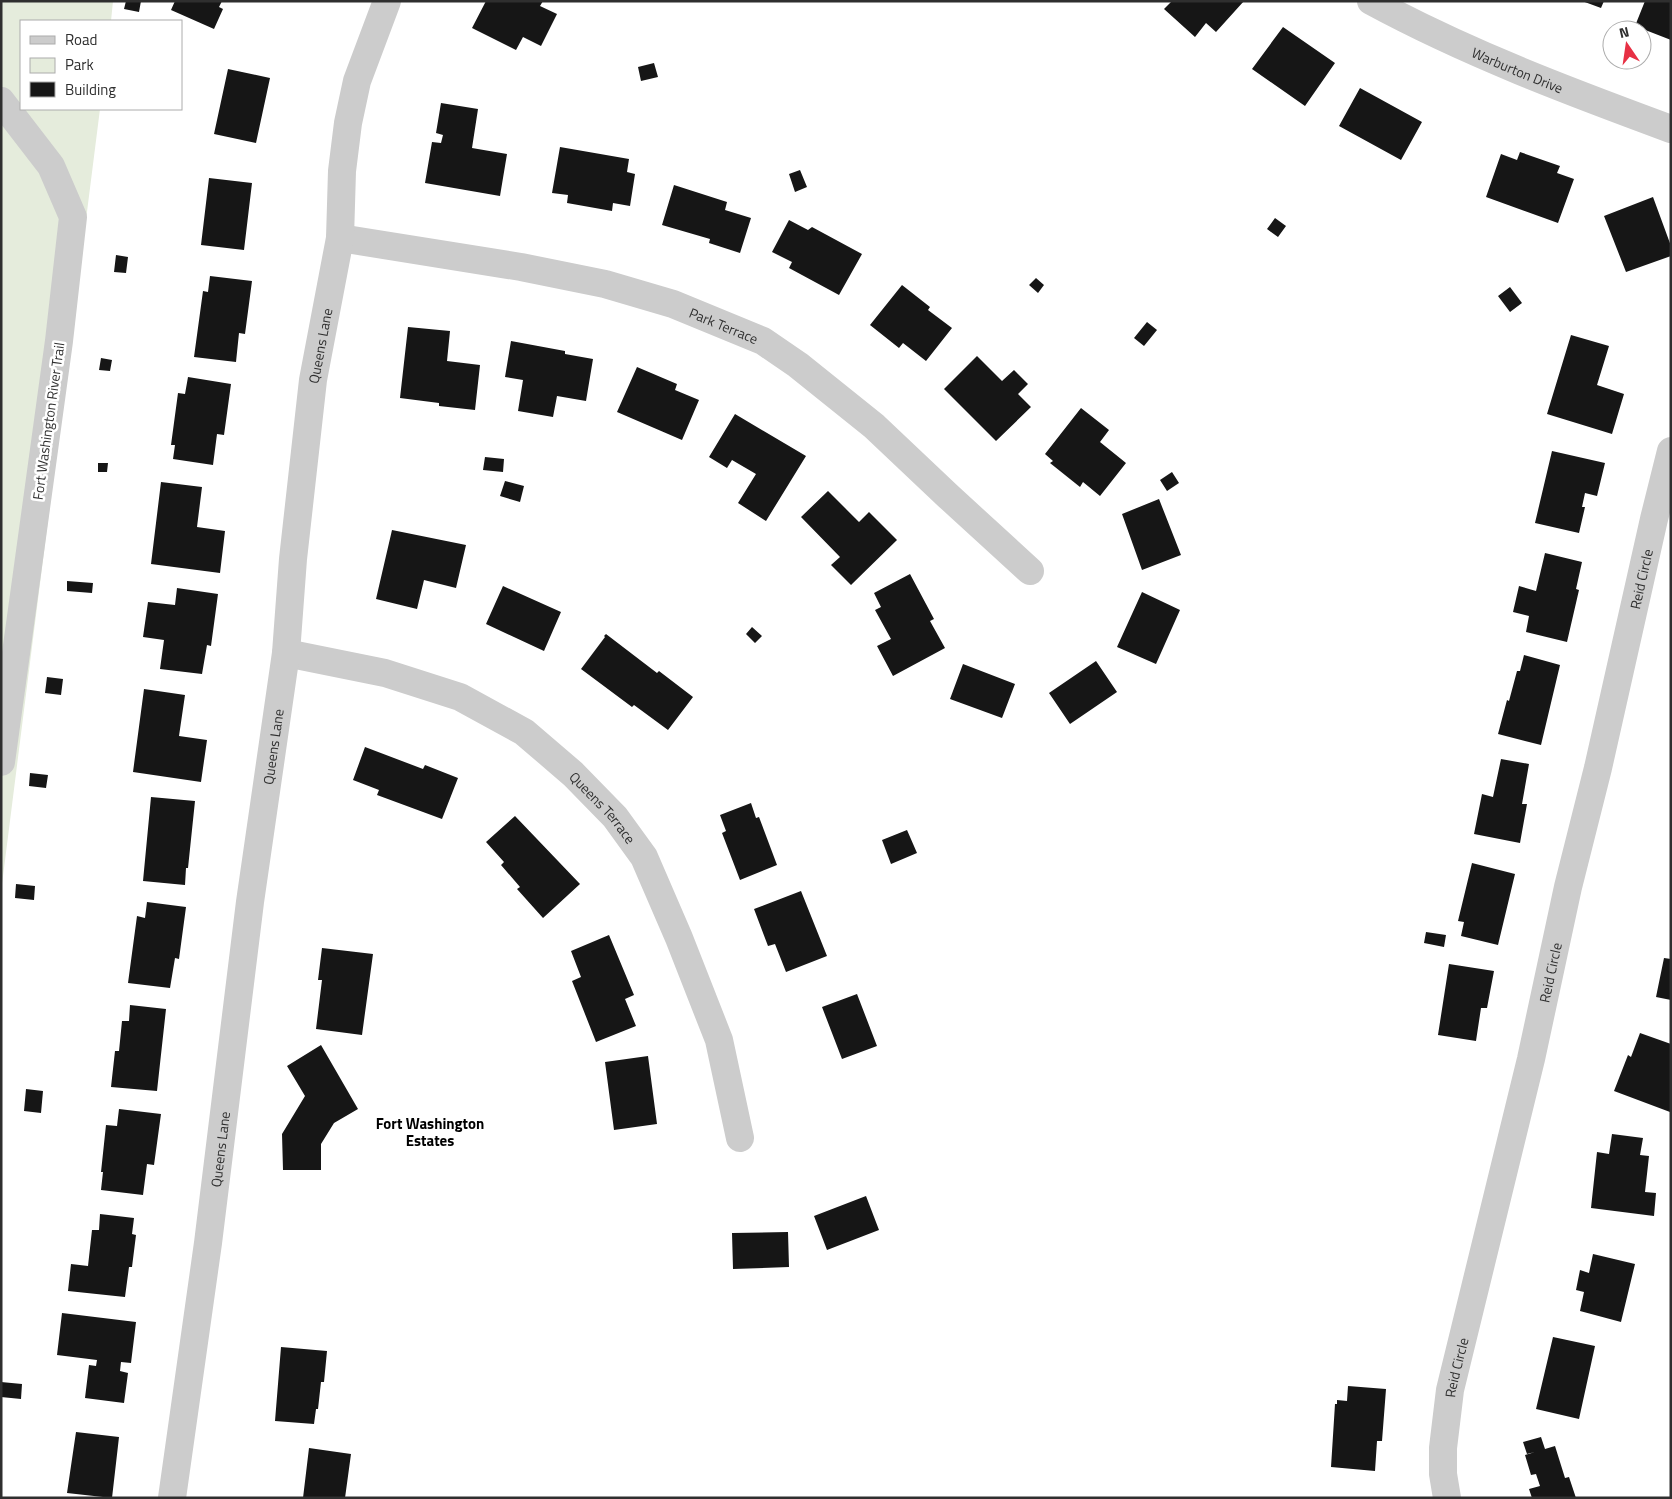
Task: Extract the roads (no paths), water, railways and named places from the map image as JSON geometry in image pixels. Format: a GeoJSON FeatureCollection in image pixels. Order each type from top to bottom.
{"type":"FeatureCollection","features":[{"type":"Feature","properties":{"kind":"street","name":"Queens Lane"},"geometry":{"type":"LineString","coordinates":[[172,1498],[208,1242],[250,902],[286,654],[293,559],[314,380],[340,238],[342,170],[348,123],[357,81],[388,1]]}},
{"type":"Feature","properties":{"kind":"street","name":"Warburton Drive"},"geometry":{"type":"LineString","coordinates":[[1371,1],[1465,49],[1536,79],[1671,129]]}},
{"type":"Feature","properties":{"kind":"street","name":"Fort Washington River Trail"},"geometry":{"type":"LineString","coordinates":[[1,101],[51,166],[73,217],[59,341],[1,762]]}},
{"type":"Feature","properties":{"kind":"street","name":"Park Terrace"},"geometry":{"type":"LineString","coordinates":[[340,238],[520,267],[605,284],[673,304],[763,341],[874,426],[1030,571]]}},
{"type":"Feature","properties":{"kind":"street","name":"Reid Circle"},"geometry":{"type":"LineString","coordinates":[[1448,1498],[1443,1474],[1443,1448],[1452,1381],[1528,1068],[1568,888],[1598,768],[1671,451]]}},
{"type":"Feature","properties":{"kind":"street","name":"Queens Terrace"},"geometry":{"type":"LineString","coordinates":[[286,654],[385,673],[460,697],[524,732],[573,774],[615,817],[644,857],[679,938],[719,1040],[740,1138]]}},
{"type":"Feature","properties":{"kind":"district","name":"Fort Washington Estates"},"geometry":{"type":"Point","coordinates":[430,1132]}}]}
